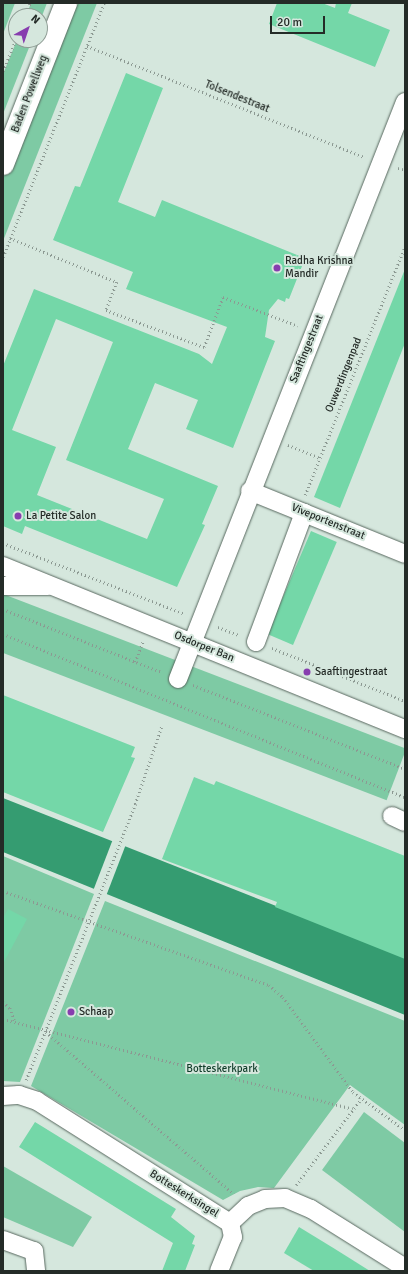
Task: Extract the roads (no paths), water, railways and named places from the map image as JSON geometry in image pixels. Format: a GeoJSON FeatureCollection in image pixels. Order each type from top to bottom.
{"type":"FeatureCollection","features":[{"type":"Feature","properties":{"kind":"main road","name":"Baden Powellweg"},"geometry":{"type":"LineString","coordinates":[[48,18],[54,3]]}},
{"type":"Feature","properties":{"kind":"main road","name":"Baden Powellweg"},"geometry":{"type":"LineString","coordinates":[[3,164],[66,3]]}},
{"type":"Feature","properties":{"kind":"main road","name":"Baden Powellweg"},"geometry":{"type":"LineString","coordinates":[[3,131],[36,48]]}},
{"type":"Feature","properties":{"kind":"street","name":"Saaftingestraat"},"geometry":{"type":"LineString","coordinates":[[178,679],[199,620],[250,490],[405,102]]}},
{"type":"Feature","properties":{"kind":"street","name":"Viveportenstraat"},"geometry":{"type":"LineString","coordinates":[[250,490],[405,554]]}},
{"type":"Feature","properties":{"kind":"street"},"geometry":{"type":"LineString","coordinates":[[256,642],[301,512]]}},
{"type":"Feature","properties":{"kind":"street","name":"Osdorper Ban"},"geometry":{"type":"LineString","coordinates":[[3,566],[405,729]]}},
{"type":"Feature","properties":{"kind":"street"},"geometry":{"type":"LineString","coordinates":[[3,586],[53,586]]}},
{"type":"Feature","properties":{"kind":"street","name":"Botteskerksingel"},"geometry":{"type":"LineString","coordinates":[[11,1096],[37,1101],[230,1223],[248,1206],[265,1199],[285,1198],[311,1209],[405,1268]]}},
{"type":"Feature","properties":{"kind":"street"},"geometry":{"type":"LineString","coordinates":[[219,1271],[233,1237],[230,1223]]}},
{"type":"Feature","properties":{"kind":"street"},"geometry":{"type":"LineString","coordinates":[[3,1240],[34,1251],[36,1271]]}},
{"type":"Feature","properties":{"kind":"place","name":"Radha Krishna Mandir"},"geometry":{"type":"Point","coordinates":[277,268]}},
{"type":"Feature","properties":{"kind":"place","name":"La Petite Salon"},"geometry":{"type":"Point","coordinates":[18,516]}},
{"type":"Feature","properties":{"kind":"place","name":"Saaftingestraat"},"geometry":{"type":"Point","coordinates":[307,672]}},
{"type":"Feature","properties":{"kind":"place","name":"Schaap"},"geometry":{"type":"Point","coordinates":[71,1012]}},
{"type":"Feature","properties":{"kind":"park label","name":"Botteskerkpark"},"geometry":{"type":"Point","coordinates":[222,1069]}}]}
